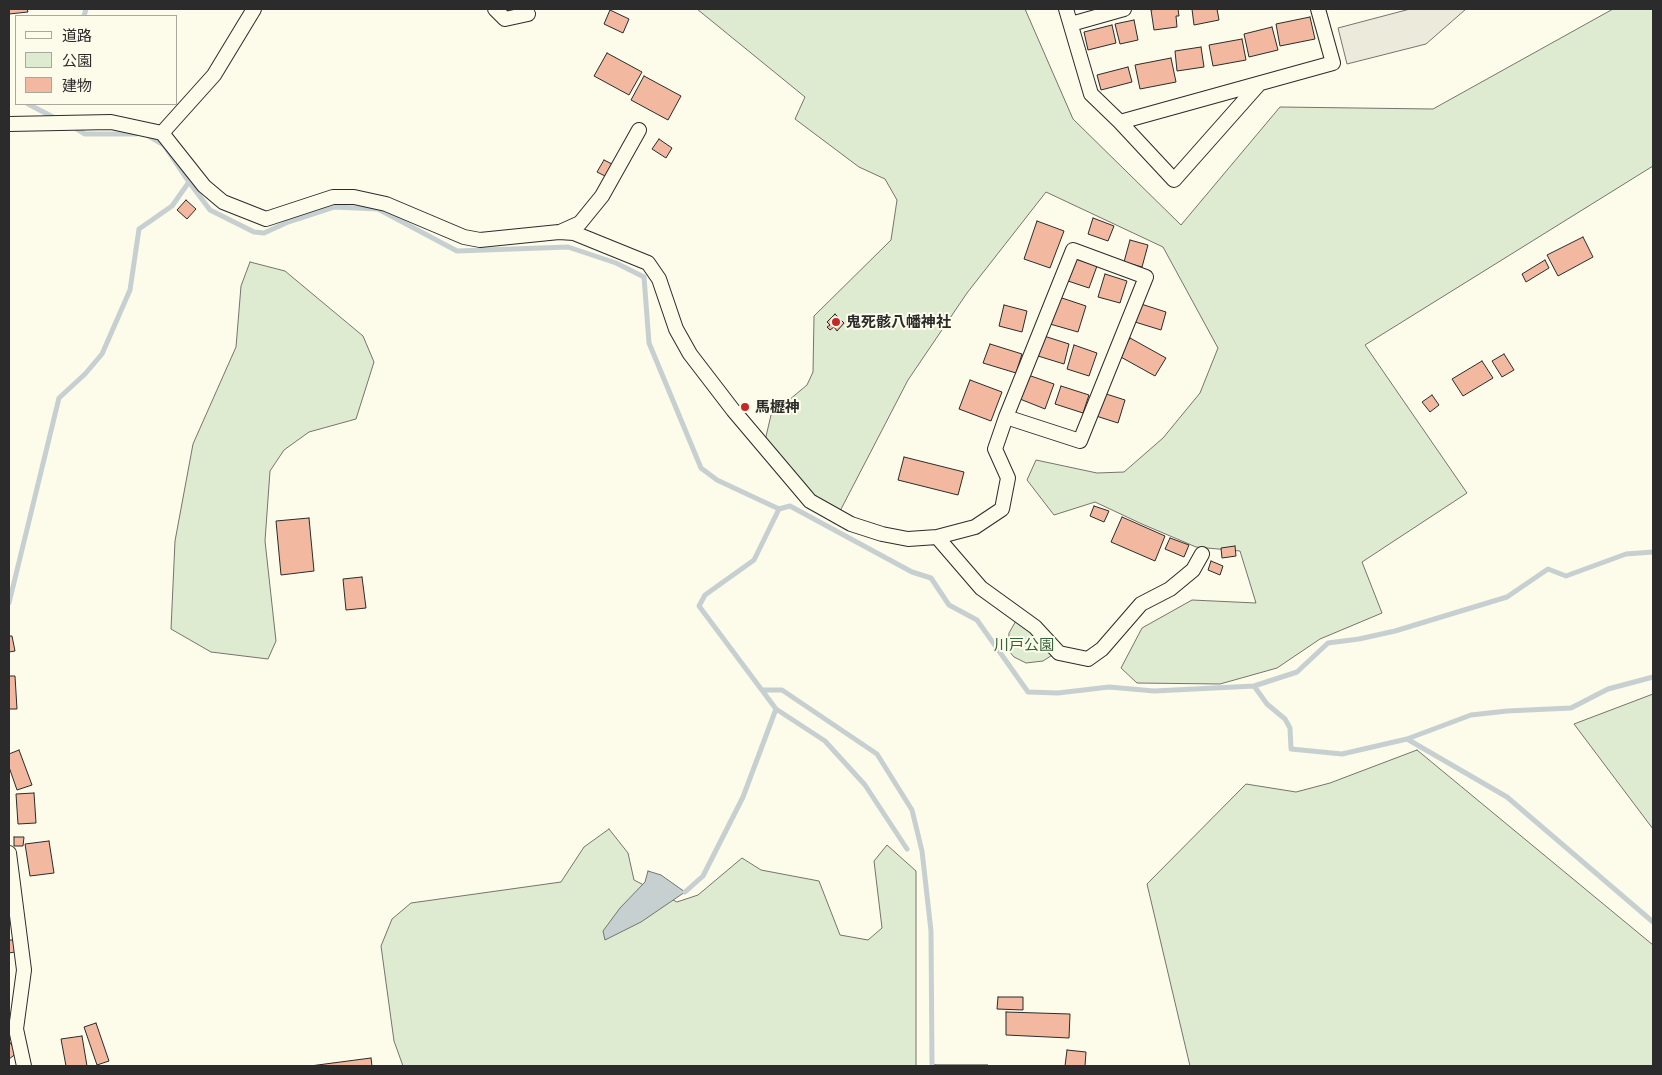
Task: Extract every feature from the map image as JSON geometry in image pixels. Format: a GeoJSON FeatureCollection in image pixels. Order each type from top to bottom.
{"type":"FeatureCollection","features":[{"type":"Feature","properties":{"kind":"street"},"geometry":{"type":"LineString","coordinates":[[162,133],[214,75],[254,9]]}},
{"type":"Feature","properties":{"kind":"street"},"geometry":{"type":"LineString","coordinates":[[494,9],[505,20],[528,14]]}},
{"type":"Feature","properties":{"kind":"street"},"geometry":{"type":"LineString","coordinates":[[1066,9],[1091,94],[1174,180],[1259,84]]}},
{"type":"Feature","properties":{"kind":"street"},"geometry":{"type":"LineString","coordinates":[[1071,24],[1124,9]]}},
{"type":"Feature","properties":{"kind":"street"},"geometry":{"type":"LineString","coordinates":[[1120,122],[1332,63],[1318,9]]}},
{"type":"Feature","properties":{"kind":"street"},"geometry":{"type":"LineString","coordinates":[[9,124],[111,122],[162,133],[204,186],[223,202],[266,219],[333,197],[354,197],[386,204],[464,237],[480,240],[560,232],[574,233],[648,263],[659,280],[676,329],[690,354],[733,410],[810,501],[851,524],[882,534],[908,539],[937,537],[974,527],[1002,509],[1008,478],[995,450],[1006,417],[1073,250],[1146,277],[1080,441],[1006,417]]}},
{"type":"Feature","properties":{"kind":"street"},"geometry":{"type":"LineString","coordinates":[[560,232],[580,223],[602,196],[639,130]]}},
{"type":"Feature","properties":{"kind":"street"},"geometry":{"type":"LineString","coordinates":[[937,537],[981,588],[1035,627],[1059,653],[1088,658],[1102,649],[1141,604],[1170,589],[1193,570],[1202,554]]}},
{"type":"Feature","properties":{"kind":"street"},"geometry":{"type":"LineString","coordinates":[[9,854],[24,970],[16,1029],[24,1066]]}},
{"type":"Feature","properties":{"kind":"green space"},"geometry":{"type":"Polygon","coordinates":[[[697,9],[1025,9],[1073,119],[1181,225],[1280,107],[1433,109],[1613,9],[1653,9],[1653,166],[1365,345],[1467,493],[1362,562],[1382,613],[1320,639],[1277,668],[1220,684],[1137,683],[1121,668],[1142,628],[1192,600],[1256,603],[1240,551],[1196,547],[1095,502],[1054,515],[1027,480],[1036,460],[1097,473],[1124,472],[1163,438],[1200,393],[1218,348],[1163,247],[1046,192],[967,293],[908,380],[839,513],[808,491],[764,445],[771,415],[807,385],[813,372],[814,316],[891,240],[897,200],[885,179],[859,167],[795,119],[805,97],[697,9]]]}},
{"type":"Feature","properties":{"kind":"green space"},"geometry":{"type":"Polygon","coordinates":[[[250,262],[285,271],[363,336],[374,362],[356,419],[309,432],[284,450],[270,471],[265,541],[276,641],[268,659],[211,652],[171,629],[175,541],[193,444],[236,347],[241,286],[250,262]]]}},
{"type":"Feature","properties":{"kind":"green space","name":"川戸公園"},"geometry":{"type":"Polygon","coordinates":[[[1017,619],[1057,652],[1043,661],[1026,663],[1014,657],[1008,650],[1009,633],[1017,619]]]}},
{"type":"Feature","properties":{"kind":"green space"},"geometry":{"type":"Polygon","coordinates":[[[1653,694],[1653,829],[1574,724],[1653,694]]]}},
{"type":"Feature","properties":{"kind":"green space"},"geometry":{"type":"Polygon","coordinates":[[[1417,750],[1653,945],[1653,1066],[1190,1066],[1147,884],[1246,784],[1296,792],[1330,783],[1417,750]]]}},
{"type":"Feature","properties":{"kind":"green space"},"geometry":{"type":"Polygon","coordinates":[[[609,829],[628,853],[634,880],[677,902],[698,895],[742,858],[761,870],[819,881],[840,935],[868,940],[882,928],[874,861],[887,845],[916,871],[916,1066],[403,1066],[394,1041],[381,946],[392,919],[411,903],[561,882],[584,847],[609,829]]]}},
{"type":"Feature","properties":{"kind":"shaded area"},"geometry":{"type":"Polygon","coordinates":[[[1410,9],[1466,9],[1426,44],[1347,64],[1338,28],[1410,9]]]}},
{"type":"Feature","properties":{"kind":"shaded area"},"geometry":{"type":"Polygon","coordinates":[[[648,871],[661,875],[685,892],[641,922],[605,940],[603,931],[620,908],[645,882],[648,871]]]}},
{"type":"Feature","properties":{"kind":"building"},"geometry":{"type":"Polygon","coordinates":[[[9,9],[27,9],[28,12],[9,14],[9,9]]]}},
{"type":"Feature","properties":{"kind":"building"},"geometry":{"type":"Polygon","coordinates":[[[1178,9],[1179,16],[1176,16],[1177,27],[1154,30],[1151,10],[1178,9]]]}},
{"type":"Feature","properties":{"kind":"building"},"geometry":{"type":"Polygon","coordinates":[[[1192,9],[1217,9],[1219,20],[1194,25],[1192,9]]]}},
{"type":"Feature","properties":{"kind":"building"},"geometry":{"type":"Polygon","coordinates":[[[610,10],[629,19],[623,33],[604,24],[610,10]]]}},
{"type":"Feature","properties":{"kind":"building"},"geometry":{"type":"Polygon","coordinates":[[[1310,17],[1315,39],[1280,46],[1276,24],[1310,17]]]}},
{"type":"Feature","properties":{"kind":"building"},"geometry":{"type":"Polygon","coordinates":[[[1134,20],[1138,40],[1120,44],[1115,24],[1134,20]]]}},
{"type":"Feature","properties":{"kind":"building"},"geometry":{"type":"Polygon","coordinates":[[[1112,25],[1116,43],[1088,50],[1084,32],[1112,25]]]}},
{"type":"Feature","properties":{"kind":"building"},"geometry":{"type":"Polygon","coordinates":[[[1272,27],[1278,50],[1249,57],[1244,34],[1272,27]]]}},
{"type":"Feature","properties":{"kind":"building"},"geometry":{"type":"Polygon","coordinates":[[[1242,39],[1246,60],[1213,66],[1209,45],[1242,39]]]}},
{"type":"Feature","properties":{"kind":"building"},"geometry":{"type":"Polygon","coordinates":[[[1201,47],[1204,67],[1177,71],[1175,51],[1201,47]]]}},
{"type":"Feature","properties":{"kind":"building"},"geometry":{"type":"Polygon","coordinates":[[[607,53],[642,72],[629,95],[594,76],[607,53]]]}},
{"type":"Feature","properties":{"kind":"building"},"geometry":{"type":"Polygon","coordinates":[[[1171,58],[1176,82],[1140,89],[1135,65],[1171,58]]]}},
{"type":"Feature","properties":{"kind":"building"},"geometry":{"type":"Polygon","coordinates":[[[1128,67],[1132,82],[1101,90],[1097,75],[1128,67]]]}},
{"type":"Feature","properties":{"kind":"building"},"geometry":{"type":"Polygon","coordinates":[[[644,76],[681,96],[668,120],[631,100],[644,76]]]}},
{"type":"Feature","properties":{"kind":"building"},"geometry":{"type":"Polygon","coordinates":[[[659,139],[672,148],[666,158],[652,149],[659,139]]]}},
{"type":"Feature","properties":{"kind":"building"},"geometry":{"type":"Polygon","coordinates":[[[604,160],[614,165],[607,177],[597,172],[604,160]]]}},
{"type":"Feature","properties":{"kind":"building"},"geometry":{"type":"Polygon","coordinates":[[[186,200],[196,209],[187,219],[177,210],[186,200]]]}},
{"type":"Feature","properties":{"kind":"building"},"geometry":{"type":"Polygon","coordinates":[[[1093,218],[1114,226],[1108,241],[1088,234],[1093,218]]]}},
{"type":"Feature","properties":{"kind":"building"},"geometry":{"type":"Polygon","coordinates":[[[1037,221],[1064,231],[1050,268],[1024,259],[1037,221]]]}},
{"type":"Feature","properties":{"kind":"building"},"geometry":{"type":"Polygon","coordinates":[[[1583,237],[1593,257],[1558,276],[1547,255],[1583,237]]]}},
{"type":"Feature","properties":{"kind":"building"},"geometry":{"type":"Polygon","coordinates":[[[1130,240],[1148,245],[1142,267],[1124,262],[1130,240]]]}},
{"type":"Feature","properties":{"kind":"building"},"geometry":{"type":"Polygon","coordinates":[[[1076,259],[1097,266],[1089,288],[1068,281],[1076,259]]]}},
{"type":"Feature","properties":{"kind":"building"},"geometry":{"type":"Polygon","coordinates":[[[1545,260],[1549,268],[1526,282],[1522,274],[1545,260]]]}},
{"type":"Feature","properties":{"kind":"building"},"geometry":{"type":"Polygon","coordinates":[[[1105,274],[1127,281],[1120,303],[1098,297],[1105,274]]]}},
{"type":"Feature","properties":{"kind":"building"},"geometry":{"type":"Polygon","coordinates":[[[1059,297],[1086,306],[1078,332],[1050,324],[1059,297]]]}},
{"type":"Feature","properties":{"kind":"building"},"geometry":{"type":"Polygon","coordinates":[[[1141,304],[1166,312],[1161,330],[1135,322],[1141,304]]]}},
{"type":"Feature","properties":{"kind":"building"},"geometry":{"type":"Polygon","coordinates":[[[1004,305],[1027,311],[1022,332],[999,326],[1004,305]]]}},
{"type":"Feature","properties":{"kind":"building","name":"鬼死骸八幡神社"},"geometry":{"type":"Polygon","coordinates":[[[835,314],[844,323],[837,331],[834,327],[830,330],[827,327],[830,325],[827,322],[835,314]]]}},
{"type":"Feature","properties":{"kind":"building"},"geometry":{"type":"Polygon","coordinates":[[[1044,336],[1069,344],[1064,364],[1038,356],[1044,336]]]}},
{"type":"Feature","properties":{"kind":"building"},"geometry":{"type":"Polygon","coordinates":[[[1130,338],[1166,358],[1155,376],[1119,356],[1130,338]]]}},
{"type":"Feature","properties":{"kind":"building"},"geometry":{"type":"Polygon","coordinates":[[[990,344],[1022,354],[1016,373],[983,363],[990,344]]]}},
{"type":"Feature","properties":{"kind":"building"},"geometry":{"type":"Polygon","coordinates":[[[1074,345],[1097,353],[1089,376],[1067,369],[1074,345]]]}},
{"type":"Feature","properties":{"kind":"building"},"geometry":{"type":"Polygon","coordinates":[[[1504,354],[1514,370],[1502,377],[1492,361],[1504,354]]]}},
{"type":"Feature","properties":{"kind":"building"},"geometry":{"type":"Polygon","coordinates":[[[1482,361],[1493,378],[1463,396],[1452,379],[1482,361]]]}},
{"type":"Feature","properties":{"kind":"building"},"geometry":{"type":"Polygon","coordinates":[[[1028,375],[1054,384],[1045,409],[1020,399],[1028,375]]]}},
{"type":"Feature","properties":{"kind":"building"},"geometry":{"type":"Polygon","coordinates":[[[970,380],[1002,392],[991,421],[959,409],[970,380]]]}},
{"type":"Feature","properties":{"kind":"building"},"geometry":{"type":"Polygon","coordinates":[[[1061,386],[1089,395],[1083,413],[1055,404],[1061,386]]]}},
{"type":"Feature","properties":{"kind":"building"},"geometry":{"type":"Polygon","coordinates":[[[1100,392],[1125,400],[1118,423],[1093,415],[1100,392]]]}},
{"type":"Feature","properties":{"kind":"building"},"geometry":{"type":"Polygon","coordinates":[[[1432,395],[1439,405],[1430,412],[1422,402],[1432,395]]]}},
{"type":"Feature","properties":{"kind":"building"},"geometry":{"type":"Polygon","coordinates":[[[904,457],[964,472],[958,495],[898,480],[904,457]]]}},
{"type":"Feature","properties":{"kind":"building"},"geometry":{"type":"Polygon","coordinates":[[[1094,506],[1109,511],[1104,522],[1090,516],[1094,506]]]}},
{"type":"Feature","properties":{"kind":"building"},"geometry":{"type":"Polygon","coordinates":[[[1122,517],[1165,536],[1155,561],[1111,542],[1122,517]]]}},
{"type":"Feature","properties":{"kind":"building"},"geometry":{"type":"Polygon","coordinates":[[[309,518],[314,571],[281,575],[276,521],[309,518]]]}},
{"type":"Feature","properties":{"kind":"building"},"geometry":{"type":"Polygon","coordinates":[[[1170,538],[1189,545],[1184,557],[1165,549],[1170,538]]]}},
{"type":"Feature","properties":{"kind":"building"},"geometry":{"type":"Polygon","coordinates":[[[1235,546],[1236,556],[1222,558],[1221,548],[1235,546]]]}},
{"type":"Feature","properties":{"kind":"building"},"geometry":{"type":"Polygon","coordinates":[[[1211,561],[1223,566],[1220,575],[1208,570],[1211,561]]]}},
{"type":"Feature","properties":{"kind":"building"},"geometry":{"type":"Polygon","coordinates":[[[362,577],[366,608],[346,610],[343,579],[362,577]]]}},
{"type":"Feature","properties":{"kind":"building"},"geometry":{"type":"Polygon","coordinates":[[[9,636],[12,636],[15,651],[9,652],[9,636]]]}},
{"type":"Feature","properties":{"kind":"building"},"geometry":{"type":"Polygon","coordinates":[[[9,676],[15,676],[17,709],[9,709],[9,676]]]}},
{"type":"Feature","properties":{"kind":"building"},"geometry":{"type":"Polygon","coordinates":[[[19,750],[32,785],[17,790],[9,767],[9,754],[19,750]]]}},
{"type":"Feature","properties":{"kind":"building"},"geometry":{"type":"Polygon","coordinates":[[[34,793],[36,823],[18,824],[16,794],[34,793]]]}},
{"type":"Feature","properties":{"kind":"building"},"geometry":{"type":"Polygon","coordinates":[[[14,837],[24,837],[23,846],[14,846],[14,837]]]}},
{"type":"Feature","properties":{"kind":"building"},"geometry":{"type":"Polygon","coordinates":[[[49,841],[54,873],[30,876],[25,844],[49,841]]]}},
{"type":"Feature","properties":{"kind":"building"},"geometry":{"type":"Polygon","coordinates":[[[9,940],[13,940],[15,952],[9,953],[9,940]]]}},
{"type":"Feature","properties":{"kind":"building"},"geometry":{"type":"Polygon","coordinates":[[[998,997],[1023,997],[1023,1010],[997,1009],[998,997]]]}},
{"type":"Feature","properties":{"kind":"building"},"geometry":{"type":"Polygon","coordinates":[[[1006,1012],[1070,1014],[1069,1038],[1006,1035],[1006,1012]]]}},
{"type":"Feature","properties":{"kind":"building"},"geometry":{"type":"Polygon","coordinates":[[[96,1023],[109,1061],[97,1065],[84,1027],[96,1023]]]}},
{"type":"Feature","properties":{"kind":"building"},"geometry":{"type":"Polygon","coordinates":[[[82,1036],[87,1066],[66,1066],[61,1039],[82,1036]]]}},
{"type":"Feature","properties":{"kind":"building"},"geometry":{"type":"Polygon","coordinates":[[[9,1041],[17,1053],[9,1059],[9,1041]]]}},
{"type":"Feature","properties":{"kind":"building"},"geometry":{"type":"Polygon","coordinates":[[[1067,1050],[1086,1052],[1085,1066],[1065,1066],[1067,1050]]]}},
{"type":"Feature","properties":{"kind":"building"},"geometry":{"type":"Polygon","coordinates":[[[371,1058],[372,1066],[310,1066],[371,1058]]]}},
{"type":"Feature","properties":{"kind":"building"},"geometry":{"type":"Polygon","coordinates":[[[988,1065],[988,1066],[935,1066],[988,1065]]]}},
{"type":"Feature","properties":{"kind":"waterway"},"geometry":{"type":"LineString","coordinates":[[84,15],[86,9]]}},
{"type":"Feature","properties":{"kind":"waterway"},"geometry":{"type":"LineString","coordinates":[[30,105],[57,119]]}},
{"type":"Feature","properties":{"kind":"waterway"},"geometry":{"type":"LineString","coordinates":[[72,126],[85,134],[136,134]]}},
{"type":"Feature","properties":{"kind":"waterway"},"geometry":{"type":"LineString","coordinates":[[147,135],[164,145],[210,210],[254,232],[264,233],[288,222],[334,207],[378,209],[457,251],[568,247],[616,263],[644,277],[649,343],[701,468],[717,480],[779,509],[790,506],[912,572],[931,578],[949,605],[977,620],[1028,692],[1058,693],[1109,687],[1154,691],[1254,686],[1297,672],[1328,643],[1359,639],[1395,631],[1507,597],[1548,569],[1566,576],[1626,554],[1653,552]]}},
{"type":"Feature","properties":{"kind":"waterway"},"geometry":{"type":"LineString","coordinates":[[9,603],[59,398],[85,374],[102,354],[130,290],[139,229],[172,206],[189,182]]}},
{"type":"Feature","properties":{"kind":"waterway"},"geometry":{"type":"LineString","coordinates":[[779,509],[754,560],[705,595],[699,606],[776,709],[825,741],[865,785],[907,849]]}},
{"type":"Feature","properties":{"kind":"waterway"},"geometry":{"type":"LineString","coordinates":[[1407,739],[1471,715],[1571,708],[1608,689],[1653,677]]}},
{"type":"Feature","properties":{"kind":"waterway"},"geometry":{"type":"LineString","coordinates":[[1254,686],[1267,704],[1285,719],[1290,728],[1291,749],[1342,754],[1407,739],[1507,797],[1653,922]]}},
{"type":"Feature","properties":{"kind":"waterway"},"geometry":{"type":"LineString","coordinates":[[762,690],[782,690],[877,754],[912,810],[922,851],[931,931],[932,1066]]}},
{"type":"Feature","properties":{"kind":"waterway"},"geometry":{"type":"LineString","coordinates":[[685,892],[703,876],[743,797],[776,709]]}},
{"type":"Feature","properties":{"kind":"place","name":"鬼死骸八幡神社"},"geometry":{"type":"Point","coordinates":[836,322]}},
{"type":"Feature","properties":{"kind":"place","name":"馬櫪神"},"geometry":{"type":"Point","coordinates":[745,407]}}]}
